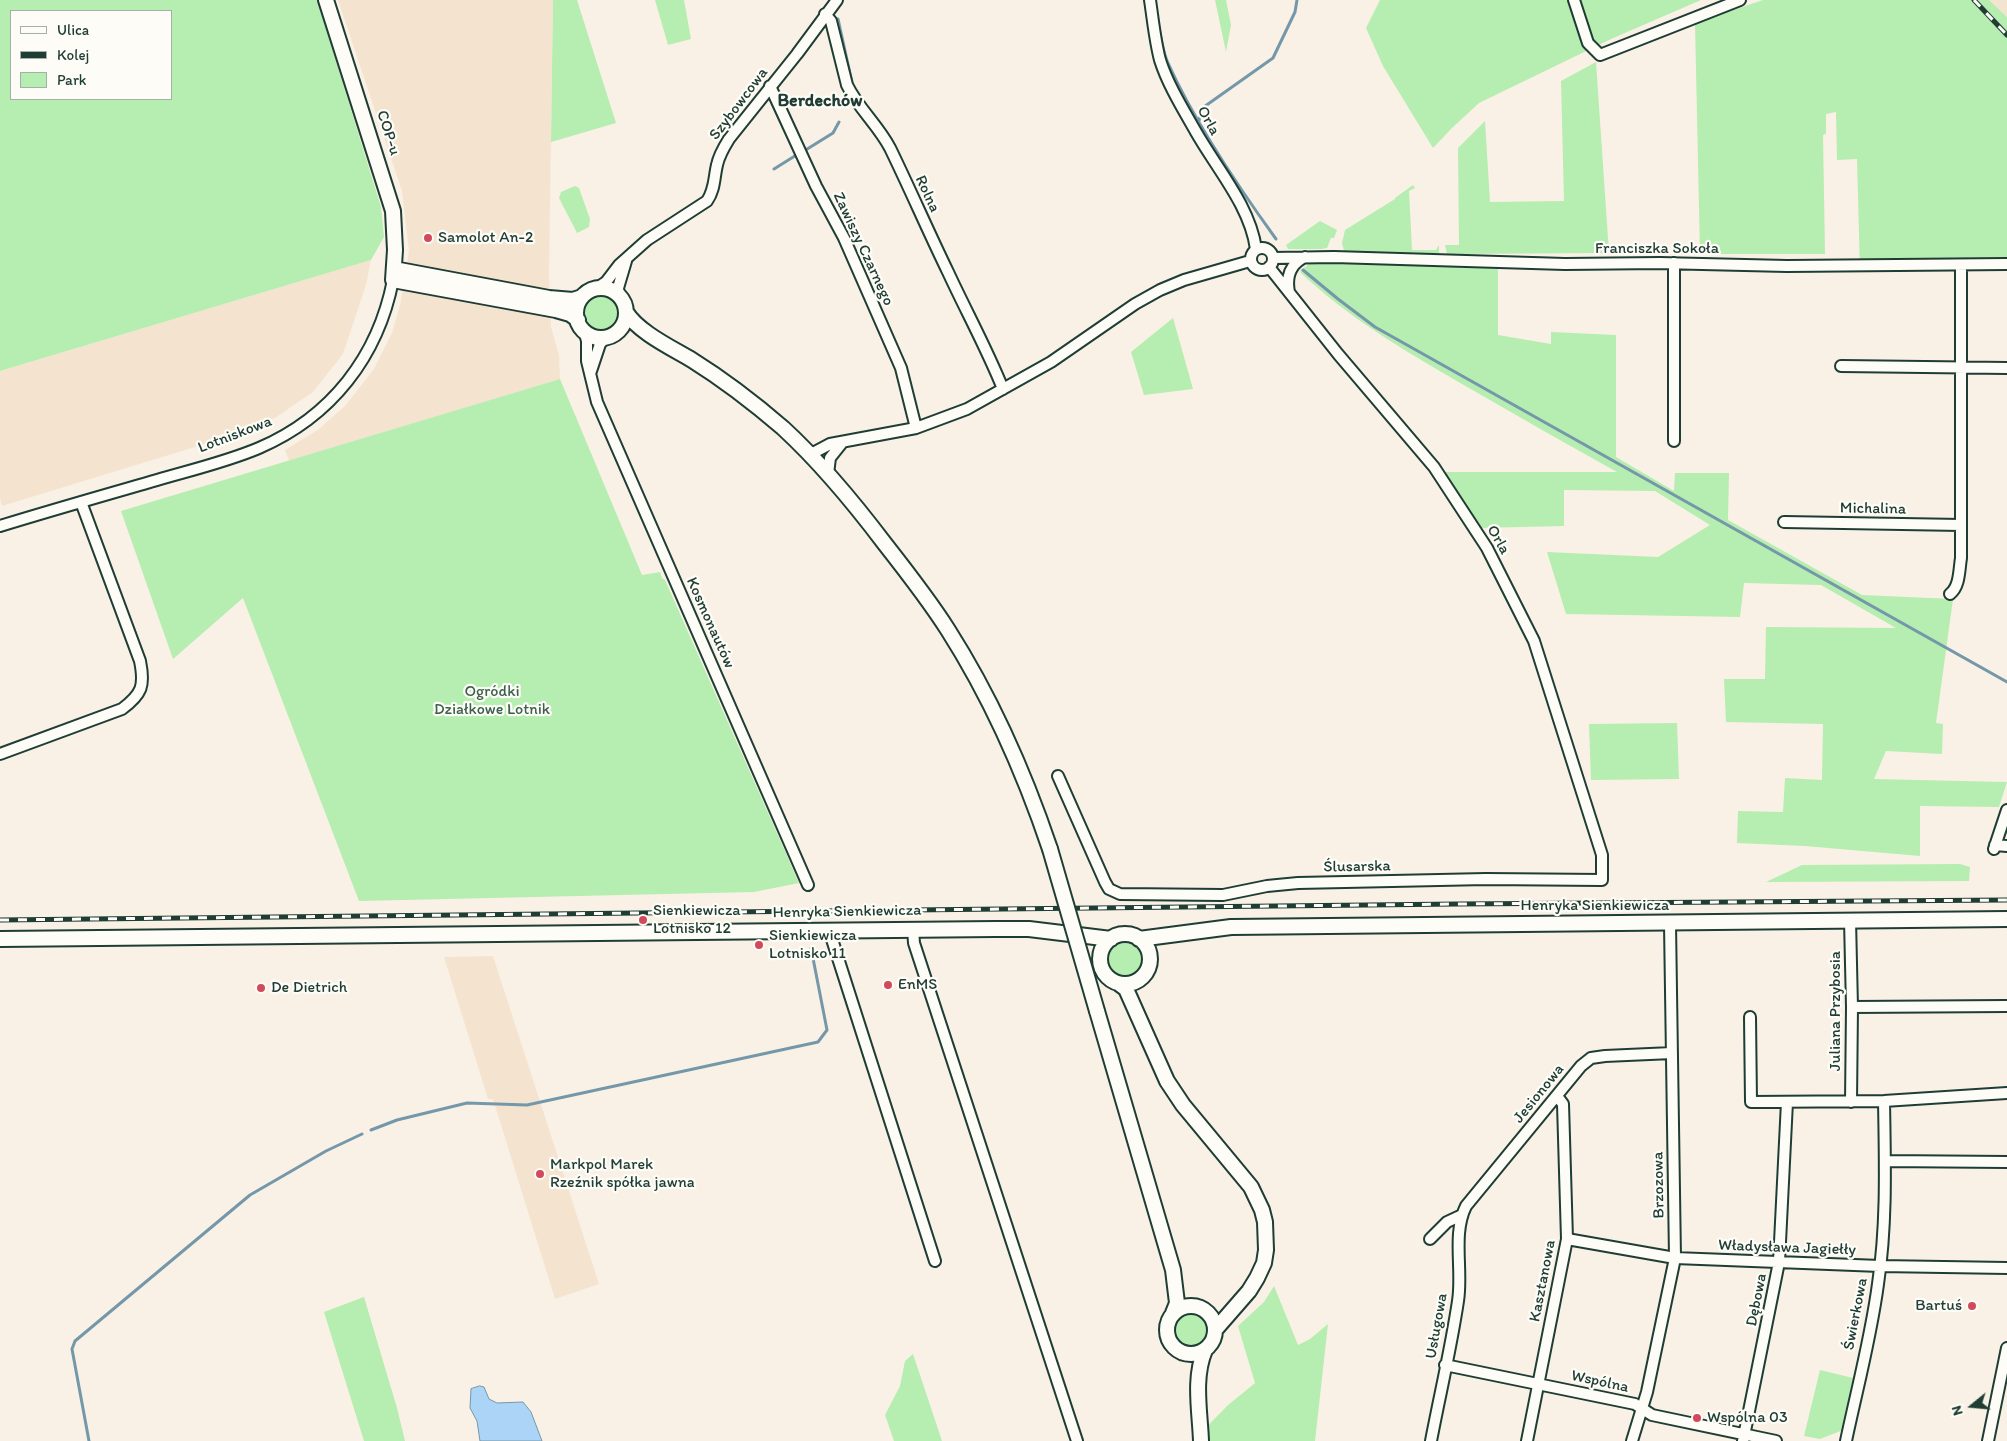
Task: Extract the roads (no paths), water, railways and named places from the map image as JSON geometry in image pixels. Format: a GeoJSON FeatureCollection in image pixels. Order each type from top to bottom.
{"type":"FeatureCollection","features":[{"type":"Feature","properties":{"kind":"main road","name":"COP-u"},"geometry":{"type":"LineString","coordinates":[[326,0],[391,203],[395,232],[393,275]]}},
{"type":"Feature","properties":{"kind":"main road"},"geometry":{"type":"LineString","coordinates":[[393,275],[573,300],[598,288],[610,289],[623,300],[626,312],[631,320],[656,339],[692,360],[739,392],[784,429],[828,474],[862,514],[914,582],[948,630],[977,679],[1004,731],[1050,849],[1173,1270],[1176,1303],[1167,1323],[1167,1335],[1172,1346],[1188,1360],[1198,1392]]}},
{"type":"Feature","properties":{"kind":"main road"},"geometry":{"type":"LineString","coordinates":[[393,275],[570,314],[594,336],[626,331],[656,339]]}},
{"type":"Feature","properties":{"kind":"main road"},"geometry":{"type":"LineString","coordinates":[[581,325],[577,308],[582,297]]}},
{"type":"Feature","properties":{"kind":"main road"},"geometry":{"type":"LineString","coordinates":[[611,334],[624,323],[626,312]]}},
{"type":"Feature","properties":{"kind":"main road","name":"Henryka Sienkiewicza"},"geometry":{"type":"LineString","coordinates":[[1139,939],[1231,926],[1670,924],[2007,919]]}},
{"type":"Feature","properties":{"kind":"main road","name":"Henryka Sienkiewicza"},"geometry":{"type":"LineString","coordinates":[[0,940],[913,929],[1029,929],[1070,935],[1112,938]]}},
{"type":"Feature","properties":{"kind":"main road","name":"Henryka Sienkiewicza"},"geometry":{"type":"LineString","coordinates":[[1150,958],[1160,947],[1183,933]]}},
{"type":"Feature","properties":{"kind":"main road"},"geometry":{"type":"LineString","coordinates":[[1144,1028],[1138,986],[1148,969],[1150,958],[1147,948],[1139,939],[1122,934],[1112,938],[1104,947],[1100,959],[1104,971],[1126,989],[1167,1081],[1193,1118],[1251,1187],[1262,1210],[1267,1236],[1264,1263],[1258,1278],[1215,1330]]}},
{"type":"Feature","properties":{"kind":"main road","name":"Henryka Sienkiewicza"},"geometry":{"type":"LineString","coordinates":[[1070,935],[1096,951],[1100,959]]}},
{"type":"Feature","properties":{"kind":"main road"},"geometry":{"type":"LineString","coordinates":[[1118,983],[1131,983],[1141,978]]}},
{"type":"Feature","properties":{"kind":"main road"},"geometry":{"type":"LineString","coordinates":[[1173,1270],[1189,1299],[1213,1319],[1215,1330],[1212,1342],[1201,1358],[1198,1392],[1200,1441]]}},
{"type":"Feature","properties":{"kind":"main road"},"geometry":{"type":"LineString","coordinates":[[1173,1312],[1184,1306],[1215,1311],[1240,1301]]}},
{"type":"Feature","properties":{"kind":"main road"},"geometry":{"type":"LineString","coordinates":[[1182,1353],[1194,1354],[1205,1350]]}},
{"type":"Feature","properties":{"kind":"street","name":"Szybowcowa"},"geometry":{"type":"LineString","coordinates":[[598,288],[606,282],[619,265],[626,261],[647,240],[708,201],[712,194],[716,166],[729,139],[797,54],[837,0]]}},
{"type":"Feature","properties":{"kind":"street","name":"Orla"},"geometry":{"type":"LineString","coordinates":[[1150,0],[1160,60],[1196,132],[1242,208],[1254,234],[1256,249]]}},
{"type":"Feature","properties":{"kind":"street"},"geometry":{"type":"LineString","coordinates":[[1574,0],[1588,43],[1600,55],[1740,0]]}},
{"type":"Feature","properties":{"kind":"street","name":"Rolna"},"geometry":{"type":"LineString","coordinates":[[825,14],[831,21],[847,85],[851,93],[876,124],[889,146],[990,357],[1003,389]]}},
{"type":"Feature","properties":{"kind":"street","name":"Zawiszy Czarnego"},"geometry":{"type":"LineString","coordinates":[[770,86],[816,186],[844,238],[901,368],[916,428]]}},
{"type":"Feature","properties":{"kind":"street"},"geometry":{"type":"LineString","coordinates":[[1256,249],[1267,249],[1271,263],[1259,270],[1250,261],[1250,257],[1256,249]]}},
{"type":"Feature","properties":{"kind":"street"},"geometry":{"type":"LineString","coordinates":[[1290,294],[1287,281],[1289,274],[1300,260],[1306,257]]}},
{"type":"Feature","properties":{"kind":"street","name":"Franciszka Sokoła"},"geometry":{"type":"LineString","coordinates":[[1271,263],[1306,257],[1565,264],[1674,263],[1787,266],[2007,264]]}},
{"type":"Feature","properties":{"kind":"street","name":"Szybowcowa"},"geometry":{"type":"LineString","coordinates":[[619,296],[618,288],[626,261]]}},
{"type":"Feature","properties":{"kind":"street"},"geometry":{"type":"LineString","coordinates":[[807,452],[815,452],[830,444],[916,428],[966,409],[1051,362],[1135,304],[1160,290],[1192,277],[1250,261]]}},
{"type":"Feature","properties":{"kind":"street","name":"Orla"},"geometry":{"type":"LineString","coordinates":[[1271,263],[1290,294],[1406,436],[1434,467],[1487,548],[1534,641],[1602,855],[1602,880]]}},
{"type":"Feature","properties":{"kind":"street"},"geometry":{"type":"LineString","coordinates":[[1674,263],[1674,441]]}},
{"type":"Feature","properties":{"kind":"street"},"geometry":{"type":"LineString","coordinates":[[1950,594],[1957,585],[1961,558],[1961,265]]}},
{"type":"Feature","properties":{"kind":"street","name":"Lotniskowa"},"geometry":{"type":"LineString","coordinates":[[0,526],[252,450],[304,424],[334,397],[362,364],[380,328],[389,302],[393,275]]}},
{"type":"Feature","properties":{"kind":"street","name":"Kosmonautów"},"geometry":{"type":"LineString","coordinates":[[581,325],[588,341],[587,361],[591,371],[597,402],[808,885]]}},
{"type":"Feature","properties":{"kind":"street","name":"Kosmonautów"},"geometry":{"type":"LineString","coordinates":[[591,371],[600,344],[611,334]]}},
{"type":"Feature","properties":{"kind":"street"},"geometry":{"type":"LineString","coordinates":[[1841,366],[2007,368]]}},
{"type":"Feature","properties":{"kind":"street"},"geometry":{"type":"LineString","coordinates":[[828,474],[830,458],[842,443]]}},
{"type":"Feature","properties":{"kind":"street"},"geometry":{"type":"LineString","coordinates":[[0,754],[122,709],[134,700],[141,691],[143,682],[140,661],[81,502]]}},
{"type":"Feature","properties":{"kind":"street","name":"Michalina"},"geometry":{"type":"LineString","coordinates":[[1784,522],[1961,525]]}},
{"type":"Feature","properties":{"kind":"street","name":"Ślusarska"},"geometry":{"type":"LineString","coordinates":[[1058,776],[1105,882],[1109,889],[1120,894],[1223,895],[1267,886],[1298,884],[1486,879],[1602,880]]}},
{"type":"Feature","properties":{"kind":"street"},"geometry":{"type":"LineString","coordinates":[[2007,810],[1995,847],[2007,846]]}},
{"type":"Feature","properties":{"kind":"street","name":"Juliana Przybosia"},"geometry":{"type":"LineString","coordinates":[[1850,920],[1852,1007],[1851,1102]]}},
{"type":"Feature","properties":{"kind":"street","name":"Brzozowa"},"geometry":{"type":"LineString","coordinates":[[1632,1441],[1647,1392],[1675,1258],[1670,924]]}},
{"type":"Feature","properties":{"kind":"street"},"geometry":{"type":"LineString","coordinates":[[913,929],[914,943],[1077,1441]]}},
{"type":"Feature","properties":{"kind":"street"},"geometry":{"type":"LineString","coordinates":[[828,930],[935,1261]]}},
{"type":"Feature","properties":{"kind":"street"},"geometry":{"type":"LineString","coordinates":[[1852,1007],[2007,1006]]}},
{"type":"Feature","properties":{"kind":"street"},"geometry":{"type":"LineString","coordinates":[[1750,1017],[1751,1102],[1884,1101],[2007,1094]]}},
{"type":"Feature","properties":{"kind":"street","name":"Jesionowa"},"geometry":{"type":"LineString","coordinates":[[1462,1215],[1466,1206],[1556,1096],[1581,1066],[1591,1058],[1672,1053]]}},
{"type":"Feature","properties":{"kind":"street","name":"Kasztanowa"},"geometry":{"type":"LineString","coordinates":[[1527,1441],[1567,1240],[1563,1104],[1556,1096]]}},
{"type":"Feature","properties":{"kind":"street","name":"Świerkowa"},"geometry":{"type":"LineString","coordinates":[[1846,1441],[1878,1286],[1885,1161],[1884,1101]]}},
{"type":"Feature","properties":{"kind":"street","name":"Dębowa"},"geometry":{"type":"LineString","coordinates":[[1744,1438],[1782,1242],[1787,1102]]}},
{"type":"Feature","properties":{"kind":"street"},"geometry":{"type":"LineString","coordinates":[[1885,1161],[2007,1162]]}},
{"type":"Feature","properties":{"kind":"street"},"geometry":{"type":"LineString","coordinates":[[1430,1239],[1448,1222],[1462,1215]]}},
{"type":"Feature","properties":{"kind":"street","name":"Usługowa"},"geometry":{"type":"LineString","coordinates":[[1431,1441],[1458,1299],[1462,1215]]}},
{"type":"Feature","properties":{"kind":"street","name":"Władysława Jagiełły"},"geometry":{"type":"LineString","coordinates":[[1567,1240],[1675,1258],[1880,1266],[2007,1268]]}},
{"type":"Feature","properties":{"kind":"street"},"geometry":{"type":"LineString","coordinates":[[1988,1441],[2007,1348]]}},
{"type":"Feature","properties":{"kind":"street","name":"Wspólna"},"geometry":{"type":"LineString","coordinates":[[1446,1365],[1635,1404],[1652,1415],[1744,1438],[1776,1441]]}},
{"type":"Feature","properties":{"kind":"water"},"geometry":{"type":"Polygon","coordinates":[[[480,1386],[484,1387],[489,1399],[497,1403],[523,1402],[531,1412],[542,1441],[480,1441],[477,1421],[470,1408],[471,1389],[480,1386]]]}},
{"type":"Feature","properties":{"kind":"waterway"},"geometry":{"type":"LineString","coordinates":[[1199,121],[1201,109],[1273,58],[1295,12],[1297,0]]}},
{"type":"Feature","properties":{"kind":"waterway"},"geometry":{"type":"LineString","coordinates":[[838,19],[853,87]]}},
{"type":"Feature","properties":{"kind":"waterway"},"geometry":{"type":"LineString","coordinates":[[1159,29],[1166,59],[1191,108],[1232,175],[1276,239]]}},
{"type":"Feature","properties":{"kind":"waterway"},"geometry":{"type":"LineString","coordinates":[[804,151],[833,133],[839,122]]}},
{"type":"Feature","properties":{"kind":"waterway"},"geometry":{"type":"LineString","coordinates":[[774,169],[798,154]]}},
{"type":"Feature","properties":{"kind":"waterway"},"geometry":{"type":"LineString","coordinates":[[1303,270],[1375,327],[2007,682]]}},
{"type":"Feature","properties":{"kind":"waterway"},"geometry":{"type":"LineString","coordinates":[[371,1130],[397,1120],[467,1103],[527,1105],[818,1042],[827,1030],[811,948]]}},
{"type":"Feature","properties":{"kind":"waterway"},"geometry":{"type":"LineString","coordinates":[[89,1441],[72,1349],[75,1341],[250,1195],[326,1151],[362,1134]]}},
{"type":"Feature","properties":{"kind":"railway"},"geometry":{"type":"LineString","coordinates":[[1974,0],[2007,35]]}},
{"type":"Feature","properties":{"kind":"railway"},"geometry":{"type":"LineString","coordinates":[[0,920],[2007,900]]}},
{"type":"Feature","properties":{"kind":"place","name":"Samolot An-2"},"geometry":{"type":"Point","coordinates":[428,238]}},
{"type":"Feature","properties":{"kind":"place","name":"Sienkiewicza Lotnisko 12"},"geometry":{"type":"Point","coordinates":[643,920]}},
{"type":"Feature","properties":{"kind":"place","name":"Sienkiewicza Lotnisko 11"},"geometry":{"type":"Point","coordinates":[759,945]}},
{"type":"Feature","properties":{"kind":"place","name":"EnMS"},"geometry":{"type":"Point","coordinates":[888,985]}},
{"type":"Feature","properties":{"kind":"place","name":"De Dietrich"},"geometry":{"type":"Point","coordinates":[261,988]}},
{"type":"Feature","properties":{"kind":"place","name":"Markpol Marek Rzeźnik spółka jawna"},"geometry":{"type":"Point","coordinates":[540,1174]}},
{"type":"Feature","properties":{"kind":"place","name":"Bartuś"},"geometry":{"type":"Point","coordinates":[1972,1306]}},
{"type":"Feature","properties":{"kind":"place","name":"Wspólna 03"},"geometry":{"type":"Point","coordinates":[1697,1418]}},
{"type":"Feature","properties":{"kind":"district","name":"Berdechów"},"geometry":{"type":"Point","coordinates":[820,101]}},
{"type":"Feature","properties":{"kind":"park label","name":"Ogródki Działkowe Lotnik"},"geometry":{"type":"Point","coordinates":[492,701]}}]}
